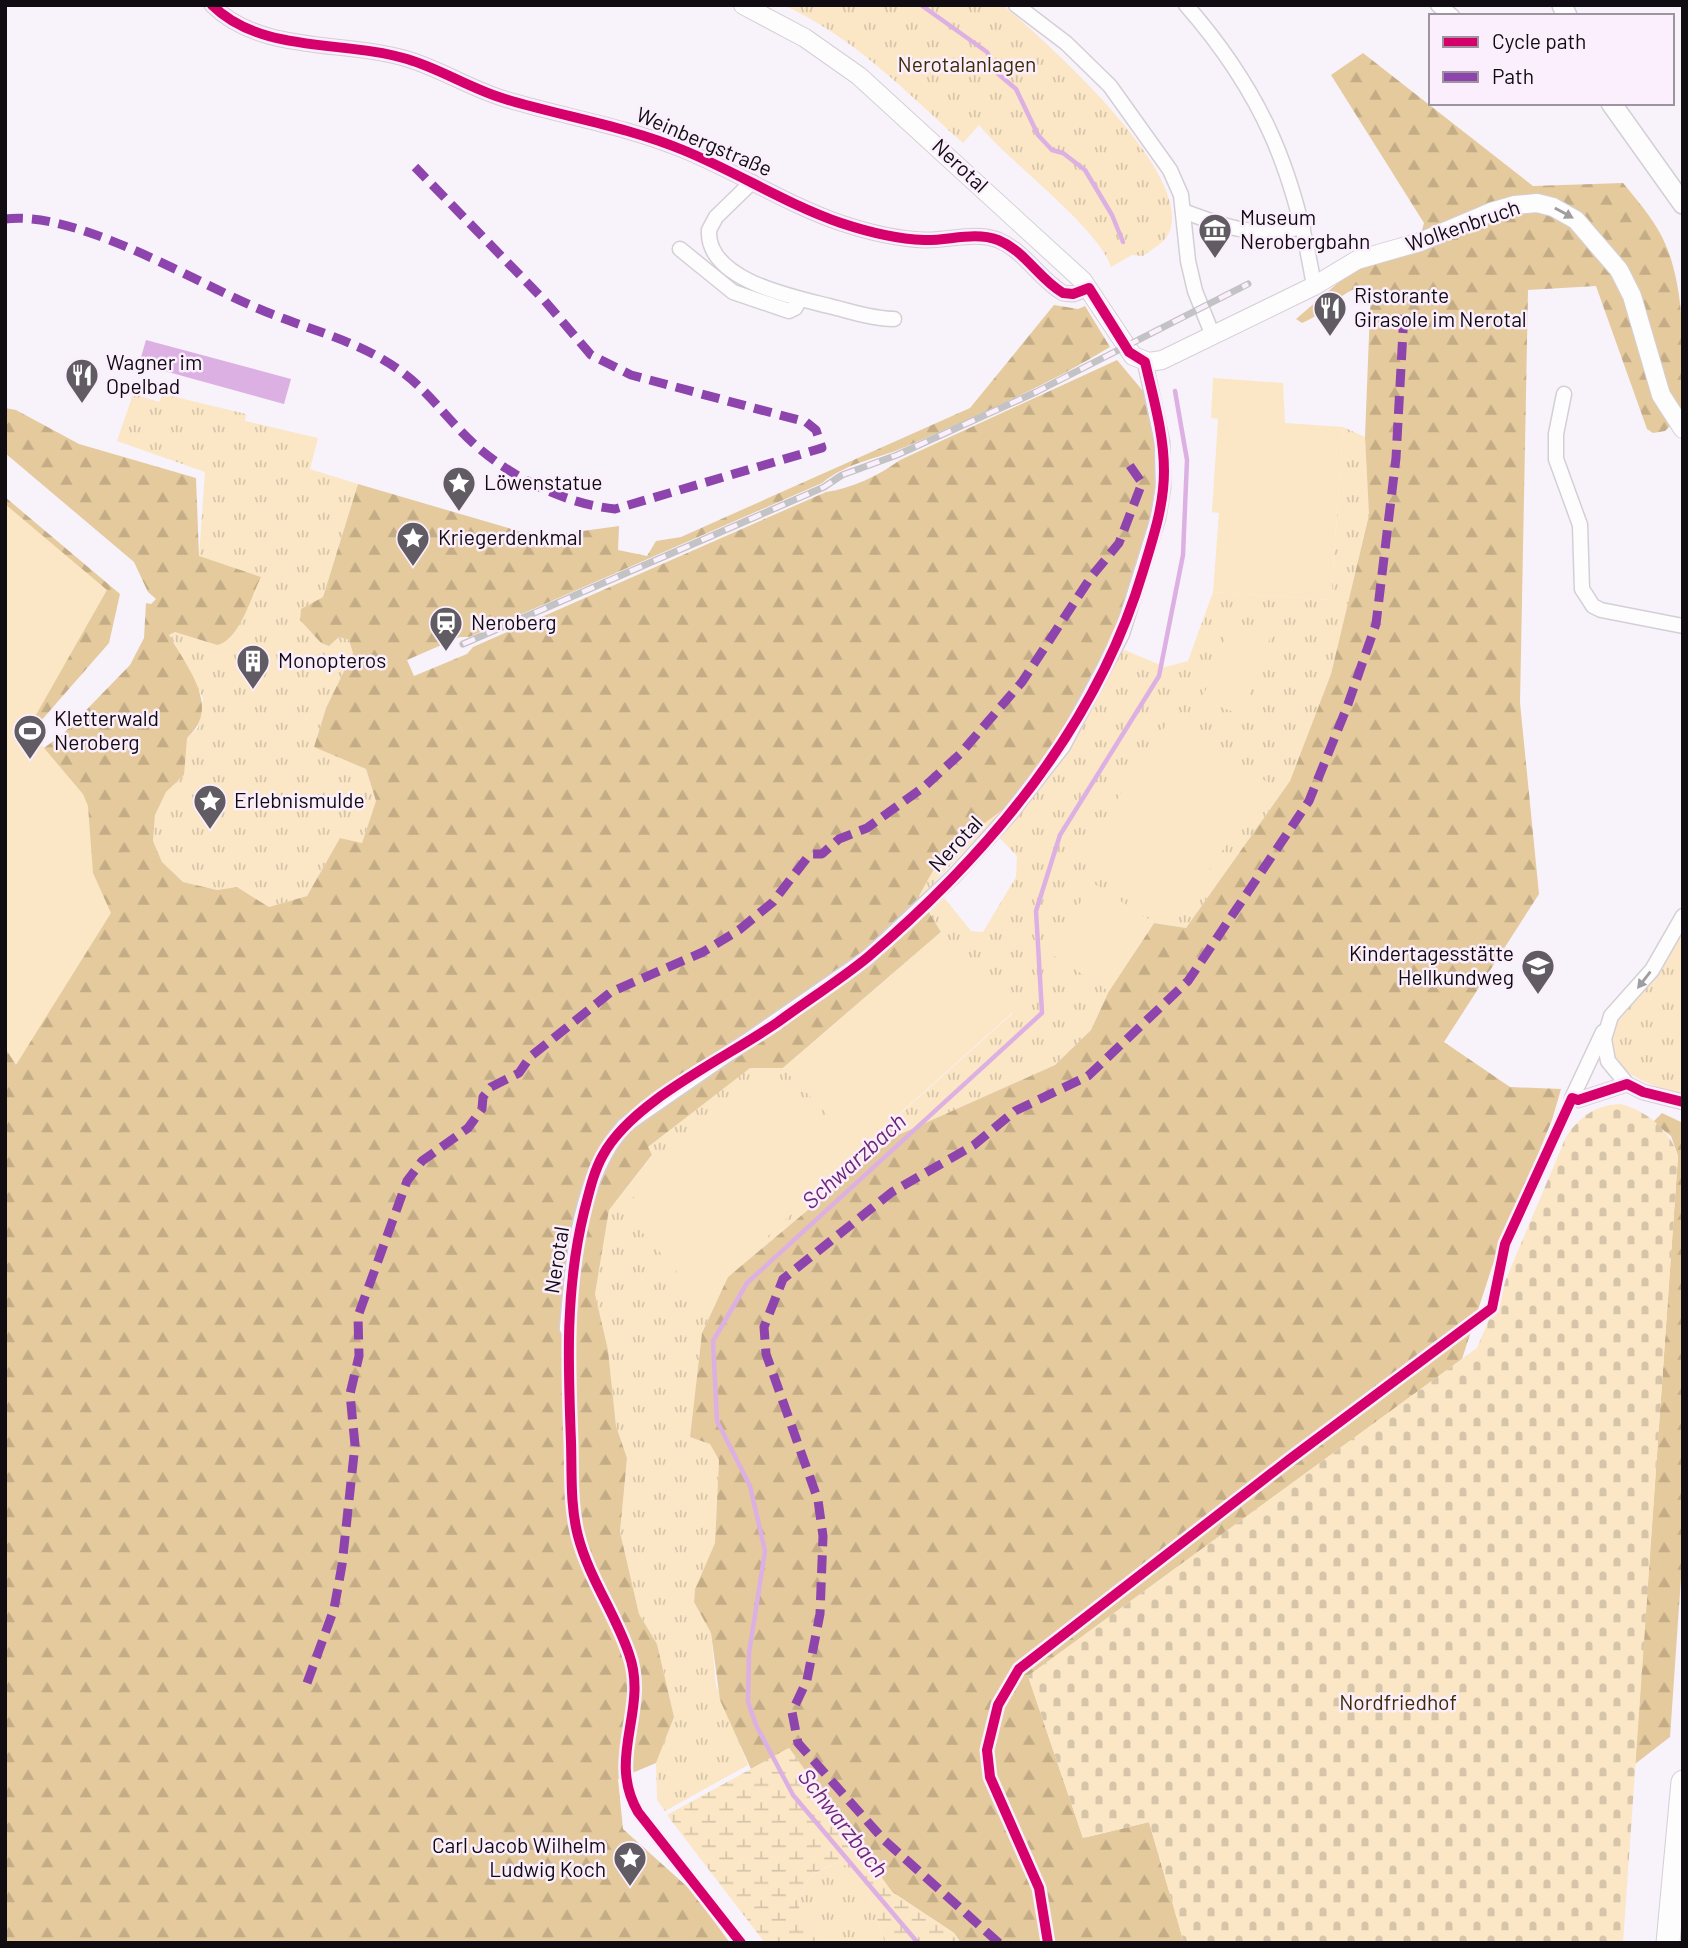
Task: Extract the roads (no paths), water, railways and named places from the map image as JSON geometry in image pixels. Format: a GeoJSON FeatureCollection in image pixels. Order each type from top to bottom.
{"type":"FeatureCollection","features":[{"type":"Feature","properties":{"kind":"main road"},"geometry":{"type":"LineString","coordinates":[[1612,105],[1683,204]]}},
{"type":"Feature","properties":{"kind":"main road"},"geometry":{"type":"LineString","coordinates":[[1668,1943],[1683,1782]]}},
{"type":"Feature","properties":{"kind":"street","name":"Weinbergstraße"},"geometry":{"type":"LineString","coordinates":[[212,5],[234,22],[263,34],[376,50],[400,57],[503,99],[653,139],[821,215],[860,229],[925,240],[979,236],[997,240],[1015,250],[1063,293],[1073,294],[1089,288]]}},
{"type":"Feature","properties":{"kind":"street","name":"Nerotal"},"geometry":{"type":"LineString","coordinates":[[567,1329],[580,1231],[591,1185],[600,1161],[624,1126],[867,958],[953,877],[1010,814],[1063,746],[1122,634],[1139,586],[1162,502],[1162,442],[1145,362],[1129,352],[1089,288],[859,76],[805,38],[743,5]]}},
{"type":"Feature","properties":{"kind":"street"},"geometry":{"type":"LineString","coordinates":[[1016,5],[1066,43],[1110,86],[1170,170],[1181,195],[1190,274],[1213,336],[1162,360],[1145,362]]}},
{"type":"Feature","properties":{"kind":"street"},"geometry":{"type":"LineString","coordinates":[[1186,5],[1229,58],[1267,120],[1293,188],[1314,286]]}},
{"type":"Feature","properties":{"kind":"street"},"geometry":{"type":"LineString","coordinates":[[752,182],[716,217],[708,239],[720,259],[737,274],[800,299],[879,318],[894,319]]}},
{"type":"Feature","properties":{"kind":"street","name":"Wolkenbruch"},"geometry":{"type":"LineString","coordinates":[[1213,336],[1314,286],[1357,260],[1420,242],[1515,205],[1537,203],[1565,212],[1586,229],[1623,278],[1634,305],[1661,395],[1683,429]]}},
{"type":"Feature","properties":{"kind":"street"},"geometry":{"type":"LineString","coordinates":[[1183,211],[1246,233],[1278,233],[1303,227]]}},
{"type":"Feature","properties":{"kind":"street"},"geometry":{"type":"LineString","coordinates":[[680,249],[744,298],[789,312],[800,299]]}},
{"type":"Feature","properties":{"kind":"street"},"geometry":{"type":"LineString","coordinates":[[1564,394],[1556,435],[1556,459],[1580,525],[1582,589],[1593,606],[1601,610],[1683,626]]}},
{"type":"Feature","properties":{"kind":"street"},"geometry":{"type":"LineString","coordinates":[[1627,1084],[1578,1100],[1572,1098],[1611,1016],[1652,970],[1683,916]]}},
{"type":"Feature","properties":{"kind":"street"},"geometry":{"type":"LineString","coordinates":[[1606,1028],[1604,1039],[1608,1060],[1627,1084],[1643,1092],[1683,1102]]}},
{"type":"Feature","properties":{"kind":"waterway","name":"Schwarzbach"},"geometry":{"type":"LineString","coordinates":[[921,5],[987,52],[997,73],[1016,89],[1038,135],[1052,150],[1063,153],[1085,170],[1112,215],[1123,242]]}},
{"type":"Feature","properties":{"kind":"waterway","name":"Schwarzbach"},"geometry":{"type":"LineString","coordinates":[[918,1943],[793,1795],[756,1725],[748,1702],[749,1653],[765,1551],[750,1486],[717,1421],[713,1341],[747,1283],[1042,1013],[1036,911],[1060,835],[1159,676],[1183,555],[1187,460],[1175,391]]}},
{"type":"Feature","properties":{"kind":"railway"},"geometry":{"type":"LineString","coordinates":[[463,644],[824,487],[842,475],[897,455],[1036,392],[1248,284]]}},
{"type":"Feature","properties":{"kind":"place","name":"Museum Nerobergbahn"},"geometry":{"type":"Point","coordinates":[1215,260]}},
{"type":"Feature","properties":{"kind":"place","name":"Ristorante Girasole im Nerotal"},"geometry":{"type":"Point","coordinates":[1330,338]}},
{"type":"Feature","properties":{"kind":"place","name":"Wagner im Opelbad"},"geometry":{"type":"Point","coordinates":[82,405]}},
{"type":"Feature","properties":{"kind":"place","name":"Löwenstatue"},"geometry":{"type":"Point","coordinates":[459,513]}},
{"type":"Feature","properties":{"kind":"place","name":"Kriegerdenkmal"},"geometry":{"type":"Point","coordinates":[413,568]}},
{"type":"Feature","properties":{"kind":"place","name":"Neroberg"},"geometry":{"type":"Point","coordinates":[446,653]}},
{"type":"Feature","properties":{"kind":"place","name":"Monopteros"},"geometry":{"type":"Point","coordinates":[253,691]}},
{"type":"Feature","properties":{"kind":"place","name":"Kletterwald Neroberg"},"geometry":{"type":"Point","coordinates":[30,761]}},
{"type":"Feature","properties":{"kind":"place","name":"Erlebnismulde"},"geometry":{"type":"Point","coordinates":[210,831]}},
{"type":"Feature","properties":{"kind":"place","name":"Kindertagesstätte Hellkundweg"},"geometry":{"type":"Point","coordinates":[1538,996]}},
{"type":"Feature","properties":{"kind":"place","name":"Carl Jacob Wilhelm Ludwig Koch"},"geometry":{"type":"Point","coordinates":[630,1888]}},
{"type":"Feature","properties":{"kind":"park label","name":"Nerotalanlagen"},"geometry":{"type":"Point","coordinates":[967,65]}},
{"type":"Feature","properties":{"kind":"park label","name":"Nordfriedhof"},"geometry":{"type":"Point","coordinates":[1398,1703]}}]}
